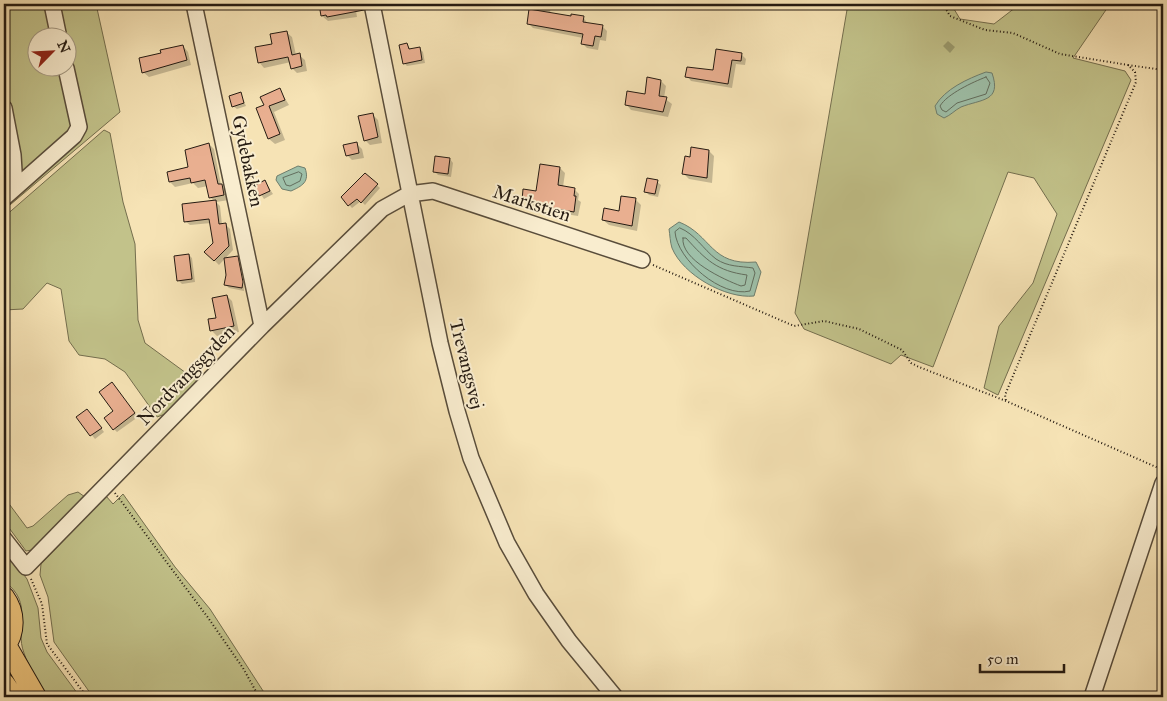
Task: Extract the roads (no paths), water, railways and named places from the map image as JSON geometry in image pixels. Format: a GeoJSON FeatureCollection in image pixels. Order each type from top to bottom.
{"type":"FeatureCollection","features":[{"type":"Feature","properties":{"kind":"main road"},"geometry":{"type":"LineString","coordinates":[[4,597],[9,606],[13,622],[10,638],[5,646],[36,697]]}},
{"type":"Feature","properties":{"kind":"main road"},"geometry":{"type":"LineString","coordinates":[[4,683],[14,697]]}},
{"type":"Feature","properties":{"kind":"street"},"geometry":{"type":"LineString","coordinates":[[52,4],[57,28]]}},
{"type":"Feature","properties":{"kind":"street","name":"Gydebakken"},"geometry":{"type":"LineString","coordinates":[[194,4],[262,326]]}},
{"type":"Feature","properties":{"kind":"street","name":"Trevangsvej"},"geometry":{"type":"LineString","coordinates":[[372,4],[408,194],[457,412],[471,458],[507,544],[536,594],[569,641],[615,697]]}},
{"type":"Feature","properties":{"kind":"street"},"geometry":{"type":"LineString","coordinates":[[9,193],[74,136],[79,127],[68,78]]}},
{"type":"Feature","properties":{"kind":"street"},"geometry":{"type":"LineString","coordinates":[[4,108],[13,155],[9,193]]}},
{"type":"Feature","properties":{"kind":"street"},"geometry":{"type":"LineString","coordinates":[[4,172],[10,182],[9,193]]}},
{"type":"Feature","properties":{"kind":"street","name":"Markstien"},"geometry":{"type":"LineString","coordinates":[[408,194],[433,191],[642,260]]}},
{"type":"Feature","properties":{"kind":"street","name":"Nordvangsgyden"},"geometry":{"type":"LineString","coordinates":[[4,539],[26,567],[262,326],[382,209],[408,194]]}},
{"type":"Feature","properties":{"kind":"street"},"geometry":{"type":"LineString","coordinates":[[1092,697],[1163,483]]}},
{"type":"Feature","properties":{"kind":"street"},"geometry":{"type":"LineString","coordinates":[[1082,697],[1120,610]]}},
{"type":"Feature","properties":{"kind":"water"},"geometry":{"type":"Polygon","coordinates":[[[986,72],[992,73],[994,82],[994,89],[988,98],[961,107],[944,118],[937,114],[935,106],[939,100],[964,81],[986,72]]]}},
{"type":"Feature","properties":{"kind":"water"},"geometry":{"type":"Polygon","coordinates":[[[298,166],[305,168],[306,180],[304,183],[291,191],[282,189],[276,180],[277,176],[298,166]]]}},
{"type":"Feature","properties":{"kind":"water"},"geometry":{"type":"Polygon","coordinates":[[[679,222],[698,234],[720,255],[741,262],[756,262],[761,272],[754,296],[731,294],[695,276],[678,258],[672,248],[669,229],[679,222]]]}}]}
